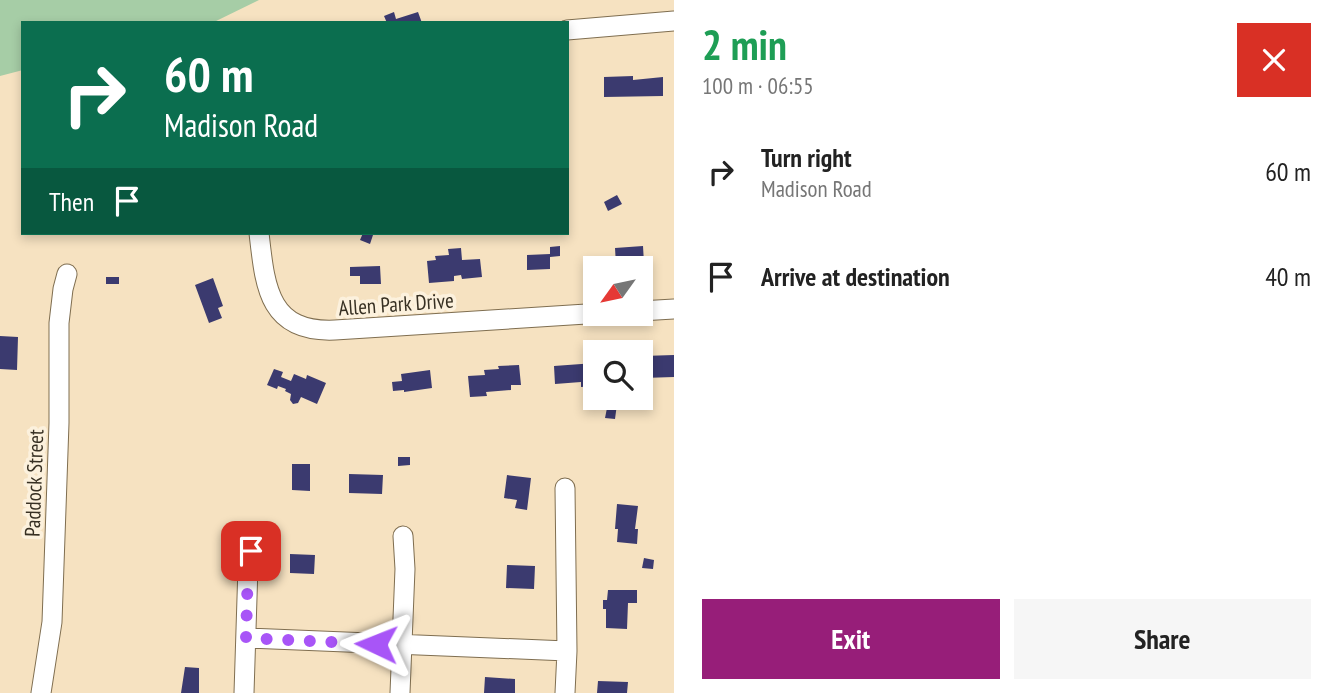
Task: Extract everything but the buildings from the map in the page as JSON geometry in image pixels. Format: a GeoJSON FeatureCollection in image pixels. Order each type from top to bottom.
{"type":"FeatureCollection","features":[{"type":"Feature","properties":{"kind":"street"},"geometry":{"type":"LineString","coordinates":[[569,30],[674,21]]}},
{"type":"Feature","properties":{"kind":"street","name":"Allen Park Drive"},"geometry":{"type":"LineString","coordinates":[[260,235],[264,278],[273,302],[289,320],[311,330],[583,314]]}},
{"type":"Feature","properties":{"kind":"street","name":"Paddock Street"},"geometry":{"type":"LineString","coordinates":[[41,693],[52,622],[59,424],[59,323],[67,274]]}},
{"type":"Feature","properties":{"kind":"street"},"geometry":{"type":"LineString","coordinates":[[653,310],[674,309]]}},
{"type":"Feature","properties":{"kind":"street"},"geometry":{"type":"LineString","coordinates":[[565,488],[565,693]]}},
{"type":"Feature","properties":{"kind":"street"},"geometry":{"type":"LineString","coordinates":[[400,693],[405,569],[403,536]]}},
{"type":"Feature","properties":{"kind":"street"},"geometry":{"type":"LineString","coordinates":[[244,693],[248,566],[251,551]]}},
{"type":"Feature","properties":{"kind":"street"},"geometry":{"type":"LineString","coordinates":[[246,638],[567,651]]}},
{"type":"Feature","properties":{"kind":"green space"},"geometry":{"type":"Polygon","coordinates":[[[0,0],[259,0],[216,21],[21,21],[21,71],[0,76],[0,0]]]}},
{"type":"Feature","properties":{"kind":"route"},"geometry":{"type":"LineString","coordinates":[[251,551],[248,566],[246,638],[376,644]]}}]}
